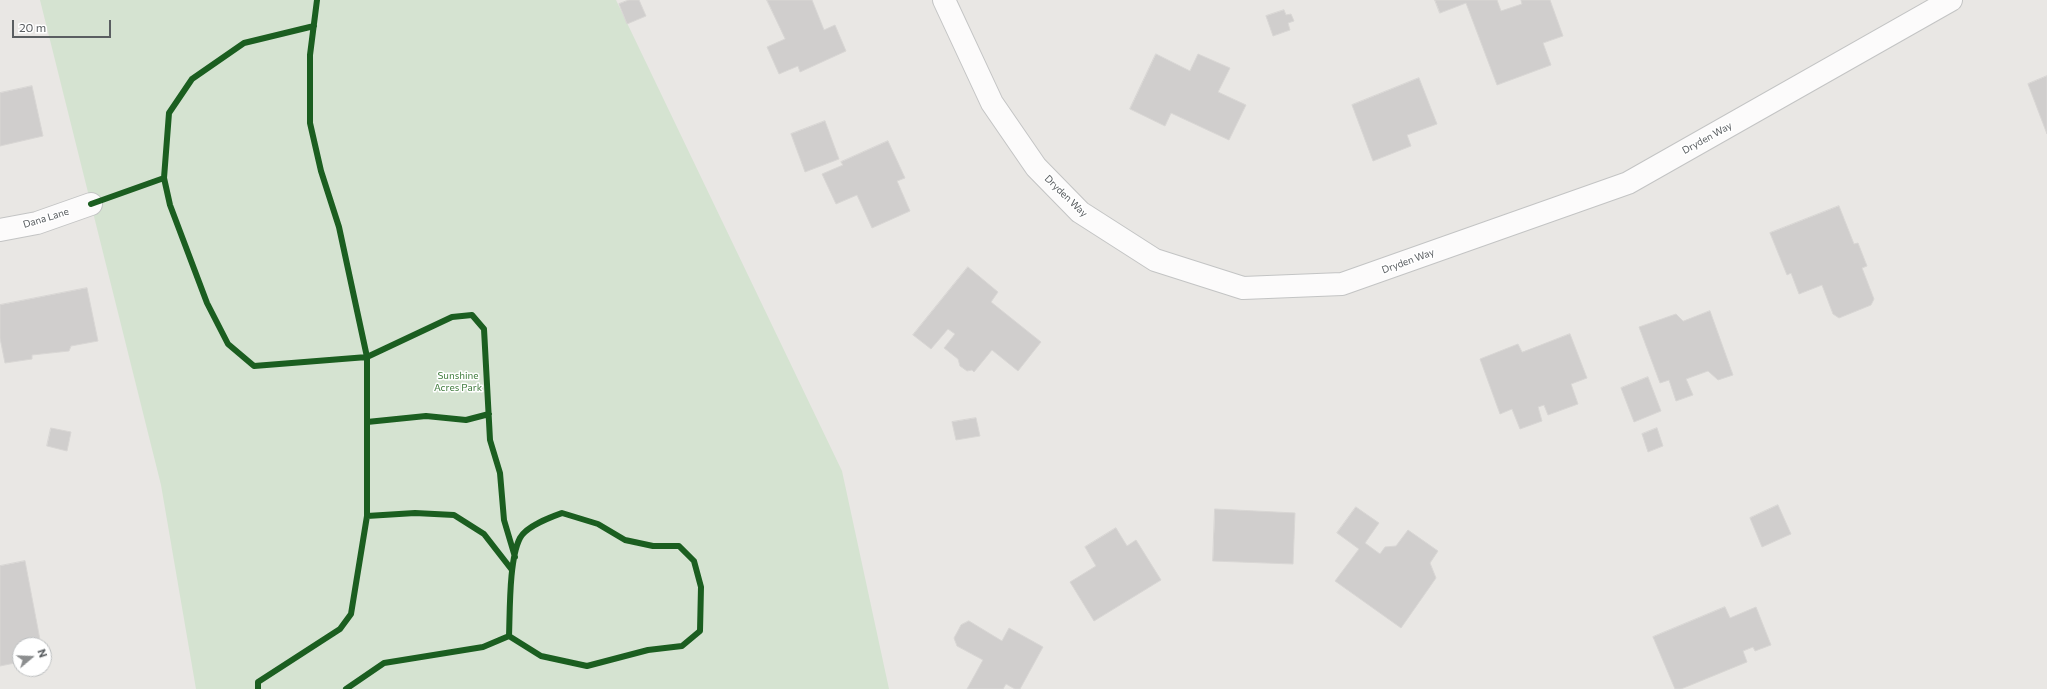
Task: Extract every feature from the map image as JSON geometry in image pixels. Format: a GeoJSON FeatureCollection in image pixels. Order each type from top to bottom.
{"type":"FeatureCollection","features":[{"type":"Feature","properties":{"kind":"street","name":"Dryden Way"},"geometry":{"type":"LineString","coordinates":[[944,0],[992,103],[1036,167],[1080,212],[1155,260],[1242,288],[1342,284],[1628,183],[1951,0]]}},
{"type":"Feature","properties":{"kind":"street","name":"Dana Lane"},"geometry":{"type":"LineString","coordinates":[[0,230],[37,223],[91,204]]}},
{"type":"Feature","properties":{"kind":"green space","name":"Sunshine Acres Park"},"geometry":{"type":"Polygon","coordinates":[[[40,0],[616,0],[842,471],[889,689],[196,689],[161,485],[40,0]]]}},
{"type":"Feature","properties":{"kind":"building"},"geometry":{"type":"Polygon","coordinates":[[[629,0],[639,0],[646,16],[627,24],[619,4],[629,0]]]}},
{"type":"Feature","properties":{"kind":"building"},"geometry":{"type":"Polygon","coordinates":[[[767,0],[812,0],[824,30],[835,25],[846,51],[800,72],[798,66],[779,74],[767,47],[785,39],[767,0]]]}},
{"type":"Feature","properties":{"kind":"building"},"geometry":{"type":"Polygon","coordinates":[[[1435,0],[1497,0],[1501,11],[1522,4],[1521,0],[1550,0],[1563,36],[1543,43],[1551,65],[1497,85],[1466,3],[1440,13],[1435,0]]]}},
{"type":"Feature","properties":{"kind":"building"},"geometry":{"type":"Polygon","coordinates":[[[1284,10],[1286,15],[1291,14],[1294,21],[1288,23],[1290,30],[1273,36],[1266,16],[1284,10]]]}},
{"type":"Feature","properties":{"kind":"building"},"geometry":{"type":"Polygon","coordinates":[[[1156,54],[1190,71],[1198,54],[1230,68],[1218,92],[1246,105],[1229,140],[1171,113],[1165,126],[1130,109],[1156,54]]]}},
{"type":"Feature","properties":{"kind":"building"},"geometry":{"type":"Polygon","coordinates":[[[2047,76],[2047,134],[2028,84],[2047,76]]]}},
{"type":"Feature","properties":{"kind":"building"},"geometry":{"type":"Polygon","coordinates":[[[1419,78],[1437,124],[1407,135],[1411,146],[1373,161],[1352,105],[1419,78]]]}},
{"type":"Feature","properties":{"kind":"building"},"geometry":{"type":"Polygon","coordinates":[[[32,86],[43,136],[0,146],[0,93],[32,86]]]}},
{"type":"Feature","properties":{"kind":"building"},"geometry":{"type":"Polygon","coordinates":[[[825,121],[839,159],[805,172],[791,134],[825,121]]]}},
{"type":"Feature","properties":{"kind":"building"},"geometry":{"type":"Polygon","coordinates":[[[888,141],[905,178],[897,181],[910,211],[872,228],[857,195],[836,204],[822,174],[843,165],[841,162],[888,141]]]}},
{"type":"Feature","properties":{"kind":"building"},"geometry":{"type":"Polygon","coordinates":[[[1839,206],[1854,244],[1858,243],[1867,266],[1862,268],[1874,299],[1871,305],[1839,318],[1833,314],[1822,285],[1799,294],[1791,273],[1787,275],[1770,233],[1839,206]]]}},
{"type":"Feature","properties":{"kind":"building"},"geometry":{"type":"Polygon","coordinates":[[[968,267],[998,292],[991,302],[1041,342],[1018,371],[992,350],[974,372],[972,370],[967,371],[960,366],[958,359],[944,348],[955,334],[948,329],[931,349],[913,335],[968,267]]]}},
{"type":"Feature","properties":{"kind":"building"},"geometry":{"type":"Polygon","coordinates":[[[87,288],[98,341],[71,346],[69,351],[32,355],[32,359],[5,363],[0,338],[0,305],[87,288]]]}},
{"type":"Feature","properties":{"kind":"building"},"geometry":{"type":"Polygon","coordinates":[[[1710,311],[1733,375],[1718,380],[1708,371],[1686,379],[1693,395],[1676,401],[1669,380],[1660,383],[1639,327],[1676,314],[1683,321],[1710,311]]]}},
{"type":"Feature","properties":{"kind":"building"},"geometry":{"type":"Polygon","coordinates":[[[1570,334],[1587,378],[1571,384],[1578,404],[1548,415],[1544,405],[1538,407],[1542,421],[1520,429],[1512,409],[1500,414],[1480,359],[1518,344],[1522,352],[1570,334]]]}},
{"type":"Feature","properties":{"kind":"building"},"geometry":{"type":"Polygon","coordinates":[[[1648,377],[1661,411],[1634,422],[1621,388],[1648,377]]]}},
{"type":"Feature","properties":{"kind":"building"},"geometry":{"type":"Polygon","coordinates":[[[976,418],[980,436],[956,440],[952,422],[976,418]]]}},
{"type":"Feature","properties":{"kind":"building"},"geometry":{"type":"Polygon","coordinates":[[[51,428],[71,432],[67,451],[47,446],[51,428]]]}},
{"type":"Feature","properties":{"kind":"building"},"geometry":{"type":"Polygon","coordinates":[[[1657,428],[1663,446],[1648,452],[1642,434],[1657,428]]]}},
{"type":"Feature","properties":{"kind":"building"},"geometry":{"type":"Polygon","coordinates":[[[1778,505],[1791,534],[1762,547],[1750,518],[1778,505]]]}},
{"type":"Feature","properties":{"kind":"building"},"geometry":{"type":"Polygon","coordinates":[[[1356,507],[1379,523],[1365,543],[1380,554],[1385,547],[1396,546],[1408,530],[1438,551],[1430,563],[1436,578],[1401,628],[1335,581],[1359,549],[1337,533],[1356,507]]]}},
{"type":"Feature","properties":{"kind":"building"},"geometry":{"type":"Polygon","coordinates":[[[1215,509],[1295,513],[1293,564],[1213,561],[1215,509]]]}},
{"type":"Feature","properties":{"kind":"building"},"geometry":{"type":"Polygon","coordinates":[[[1116,528],[1127,546],[1136,540],[1161,580],[1094,621],[1070,582],[1096,566],[1085,547],[1116,528]]]}},
{"type":"Feature","properties":{"kind":"building"},"geometry":{"type":"Polygon","coordinates":[[[25,561],[39,637],[12,637],[12,664],[0,666],[0,566],[25,561]]]}},
{"type":"Feature","properties":{"kind":"building"},"geometry":{"type":"Polygon","coordinates":[[[1725,607],[1730,618],[1756,607],[1771,645],[1755,651],[1753,647],[1743,651],[1747,662],[1681,689],[1675,689],[1653,637],[1725,607]]]}},
{"type":"Feature","properties":{"kind":"building"},"geometry":{"type":"Polygon","coordinates":[[[969,621],[1002,641],[1009,628],[1043,647],[1020,689],[1015,689],[1006,684],[1003,689],[967,689],[983,660],[957,646],[954,638],[961,625],[969,621]]]}},
{"type":"Feature","properties":{"kind":"cycle path"},"geometry":{"type":"LineString","coordinates":[[258,689],[258,682],[340,629],[351,614],[367,516],[367,357],[339,227],[321,171],[310,123],[310,55],[317,0]]}},
{"type":"Feature","properties":{"kind":"cycle path"},"geometry":{"type":"LineString","coordinates":[[314,26],[244,43],[192,79],[169,113],[164,178],[170,205],[207,303],[228,344],[254,366],[367,357],[452,317],[472,315],[484,329],[490,440],[500,473],[504,520],[515,557]]}},
{"type":"Feature","properties":{"kind":"cycle path"},"geometry":{"type":"LineString","coordinates":[[91,204],[164,178]]}},
{"type":"Feature","properties":{"kind":"cycle path"},"geometry":{"type":"LineString","coordinates":[[367,422],[426,416],[466,420],[489,414]]}},
{"type":"Feature","properties":{"kind":"cycle path"},"geometry":{"type":"LineString","coordinates":[[367,516],[415,513],[454,515],[484,534],[512,570]]}},
{"type":"Feature","properties":{"kind":"cycle path"},"geometry":{"type":"LineString","coordinates":[[562,513],[598,524],[625,540],[653,546],[679,546],[694,561],[701,587],[700,631],[682,646],[648,650],[587,666],[541,656],[509,636],[512,572],[516,547],[523,534],[533,526],[562,513]]}},
{"type":"Feature","properties":{"kind":"cycle path"},"geometry":{"type":"LineString","coordinates":[[346,689],[384,663],[483,647],[509,636]]}}]}
